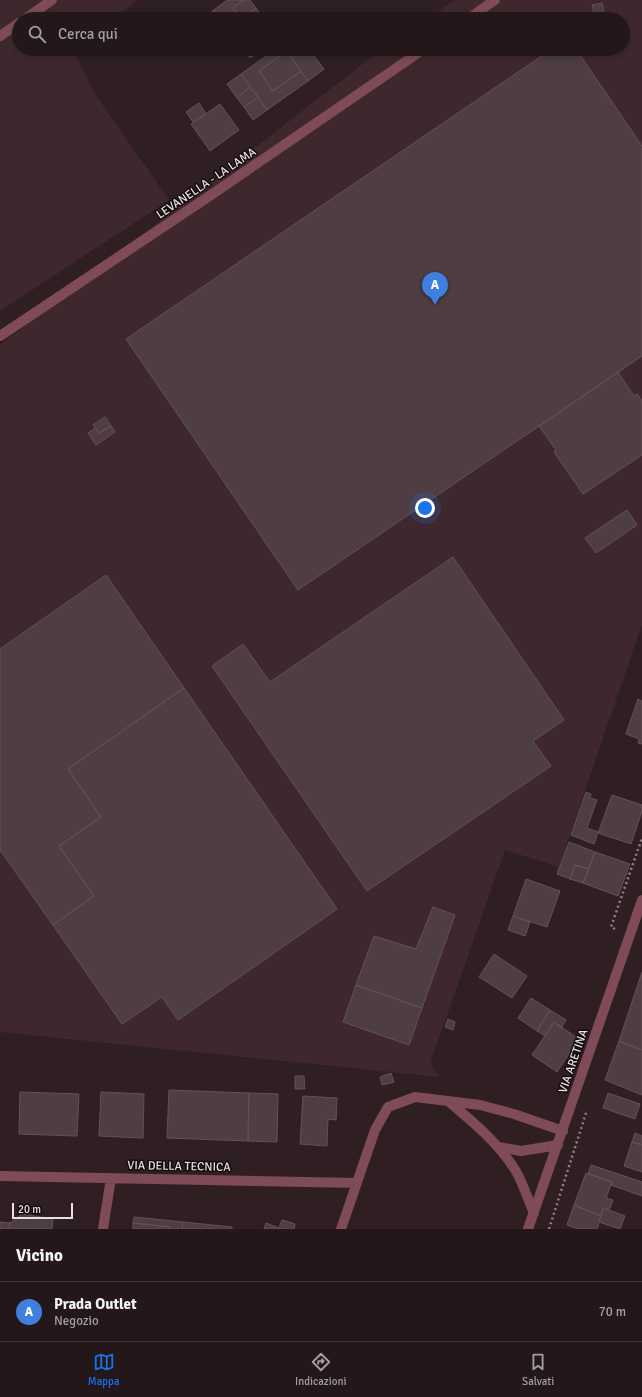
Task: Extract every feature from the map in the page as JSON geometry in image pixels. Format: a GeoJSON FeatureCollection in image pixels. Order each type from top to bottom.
{"type":"FeatureCollection","features":[{"type":"Feature","properties":{"kind":"street"},"geometry":{"type":"LineString","coordinates":[[35,12],[52,0]]}},
{"type":"Feature","properties":{"kind":"street"},"geometry":{"type":"LineString","coordinates":[[478,12],[495,0]]}},
{"type":"Feature","properties":{"kind":"street"},"geometry":{"type":"LineString","coordinates":[[0,36],[12,28]]}},
{"type":"Feature","properties":{"kind":"street","name":"LEVANELLA - LA LAMA"},"geometry":{"type":"LineString","coordinates":[[0,336],[211,195],[414,56]]}},
{"type":"Feature","properties":{"kind":"street","name":"VIA ARETINA"},"geometry":{"type":"LineString","coordinates":[[528,1229],[642,900]]}},
{"type":"Feature","properties":{"kind":"street"},"geometry":{"type":"LineString","coordinates":[[341,1229],[375,1130],[388,1107],[414,1097],[480,1105],[514,1114],[563,1131]]}},
{"type":"Feature","properties":{"kind":"street"},"geometry":{"type":"LineString","coordinates":[[448,1101],[499,1147],[517,1173],[534,1213]]}},
{"type":"Feature","properties":{"kind":"street"},"geometry":{"type":"LineString","coordinates":[[499,1147],[521,1151],[558,1145]]}},
{"type":"Feature","properties":{"kind":"street","name":"VIA DELLA TECNICA"},"geometry":{"type":"LineString","coordinates":[[0,1176],[356,1183]]}},
{"type":"Feature","properties":{"kind":"street"},"geometry":{"type":"LineString","coordinates":[[103,1229],[111,1178]]}},
{"type":"Feature","properties":{"kind":"shaded area"},"geometry":{"type":"Polygon","coordinates":[[[0,0],[138,0],[122,12],[12,12],[12,56],[76,56],[95,94],[169,200],[0,311],[0,0]]]}},
{"type":"Feature","properties":{"kind":"shaded area"},"geometry":{"type":"Polygon","coordinates":[[[455,0],[642,0],[642,624],[559,867],[505,850],[431,1061],[432,1067],[440,1077],[0,1032],[0,345],[373,56],[630,56],[630,12],[437,12],[455,0]]]}},
{"type":"Feature","properties":{"kind":"building"},"geometry":{"type":"Polygon","coordinates":[[[227,0],[244,0],[233,8],[236,12],[215,12],[214,10],[227,0]]]}},
{"type":"Feature","properties":{"kind":"building"},"geometry":{"type":"Polygon","coordinates":[[[244,0],[250,0],[256,8],[251,12],[236,12],[233,8],[244,0]]]}},
{"type":"Feature","properties":{"kind":"building"},"geometry":{"type":"Polygon","coordinates":[[[602,3],[604,12],[594,12],[592,5],[602,3]]]}},
{"type":"Feature","properties":{"kind":"building"},"geometry":{"type":"Polygon","coordinates":[[[256,8],[259,12],[251,12],[256,8]]]}},
{"type":"Feature","properties":{"kind":"building"},"geometry":{"type":"Polygon","coordinates":[[[266,56],[280,56],[259,71],[273,91],[301,71],[308,81],[267,110],[241,74],[266,56]]]}},
{"type":"Feature","properties":{"kind":"building"},"geometry":{"type":"Polygon","coordinates":[[[280,56],[290,56],[301,71],[273,91],[259,71],[280,56]]]}},
{"type":"Feature","properties":{"kind":"building"},"geometry":{"type":"Polygon","coordinates":[[[290,56],[314,56],[324,69],[308,81],[290,56]]]}},
{"type":"Feature","properties":{"kind":"building"},"geometry":{"type":"Polygon","coordinates":[[[542,56],[581,56],[642,146],[642,356],[298,590],[126,339],[542,56]]]}},
{"type":"Feature","properties":{"kind":"building"},"geometry":{"type":"Polygon","coordinates":[[[241,74],[250,87],[237,98],[227,84],[241,74]]]}},
{"type":"Feature","properties":{"kind":"building"},"geometry":{"type":"Polygon","coordinates":[[[250,87],[258,97],[244,107],[237,98],[250,87]]]}},
{"type":"Feature","properties":{"kind":"building"},"geometry":{"type":"Polygon","coordinates":[[[258,97],[267,110],[253,120],[244,107],[258,97]]]}},
{"type":"Feature","properties":{"kind":"building"},"geometry":{"type":"Polygon","coordinates":[[[199,103],[206,114],[193,122],[186,112],[199,103]]]}},
{"type":"Feature","properties":{"kind":"building"},"geometry":{"type":"Polygon","coordinates":[[[220,104],[239,130],[210,151],[191,124],[220,104]]]}},
{"type":"Feature","properties":{"kind":"building"},"geometry":{"type":"Polygon","coordinates":[[[618,372],[634,396],[637,394],[642,401],[642,455],[583,494],[554,452],[556,450],[539,426],[618,372]]]}},
{"type":"Feature","properties":{"kind":"building"},"geometry":{"type":"Polygon","coordinates":[[[105,417],[111,426],[99,433],[93,425],[105,417]]]}},
{"type":"Feature","properties":{"kind":"building"},"geometry":{"type":"Polygon","coordinates":[[[111,426],[115,432],[96,445],[88,433],[96,428],[99,433],[111,426]]]}},
{"type":"Feature","properties":{"kind":"building"},"geometry":{"type":"Polygon","coordinates":[[[627,510],[637,525],[596,553],[585,538],[627,510]]]}},
{"type":"Feature","properties":{"kind":"building"},"geometry":{"type":"Polygon","coordinates":[[[453,557],[564,720],[533,741],[551,766],[367,891],[212,666],[243,644],[270,682],[453,557]]]}},
{"type":"Feature","properties":{"kind":"building"},"geometry":{"type":"Polygon","coordinates":[[[106,575],[184,688],[68,769],[101,817],[59,846],[94,896],[53,925],[0,850],[0,649],[106,575]]]}},
{"type":"Feature","properties":{"kind":"building"},"geometry":{"type":"Polygon","coordinates":[[[184,688],[337,909],[178,1020],[162,997],[122,1024],[53,925],[94,896],[59,846],[101,817],[68,769],[184,688]]]}},
{"type":"Feature","properties":{"kind":"building"},"geometry":{"type":"Polygon","coordinates":[[[638,699],[642,701],[642,744],[638,743],[639,739],[626,734],[638,699]]]}},
{"type":"Feature","properties":{"kind":"building"},"geometry":{"type":"Polygon","coordinates":[[[586,792],[591,794],[590,798],[597,800],[587,828],[598,832],[594,844],[571,835],[586,792]]]}},
{"type":"Feature","properties":{"kind":"building"},"geometry":{"type":"Polygon","coordinates":[[[612,795],[642,805],[642,811],[631,844],[598,833],[612,795]]]}},
{"type":"Feature","properties":{"kind":"building"},"geometry":{"type":"Polygon","coordinates":[[[569,842],[595,852],[589,869],[575,865],[570,879],[557,874],[569,842]]]}},
{"type":"Feature","properties":{"kind":"building"},"geometry":{"type":"Polygon","coordinates":[[[595,852],[630,864],[618,896],[583,883],[595,852]]]}},
{"type":"Feature","properties":{"kind":"building"},"geometry":{"type":"Polygon","coordinates":[[[575,865],[589,869],[583,883],[570,879],[575,865]]]}},
{"type":"Feature","properties":{"kind":"building"},"geometry":{"type":"Polygon","coordinates":[[[526,879],[560,891],[547,927],[513,916],[526,879]]]}},
{"type":"Feature","properties":{"kind":"building"},"geometry":{"type":"Polygon","coordinates":[[[433,907],[455,915],[422,1008],[356,985],[374,936],[416,949],[433,907]]]}},
{"type":"Feature","properties":{"kind":"building"},"geometry":{"type":"Polygon","coordinates":[[[513,916],[530,922],[525,936],[508,930],[513,916]]]}},
{"type":"Feature","properties":{"kind":"building"},"geometry":{"type":"Polygon","coordinates":[[[494,954],[527,976],[512,998],[479,977],[494,954]]]}},
{"type":"Feature","properties":{"kind":"building"},"geometry":{"type":"Polygon","coordinates":[[[642,972],[642,1050],[619,1041],[642,972]]]}},
{"type":"Feature","properties":{"kind":"building"},"geometry":{"type":"Polygon","coordinates":[[[356,985],[422,1008],[409,1045],[343,1022],[356,985]]]}},
{"type":"Feature","properties":{"kind":"building"},"geometry":{"type":"Polygon","coordinates":[[[531,998],[550,1010],[537,1031],[518,1018],[531,998]]]}},
{"type":"Feature","properties":{"kind":"building"},"geometry":{"type":"Polygon","coordinates":[[[550,1010],[566,1020],[561,1028],[554,1022],[545,1036],[537,1031],[550,1010]]]}},
{"type":"Feature","properties":{"kind":"building"},"geometry":{"type":"Polygon","coordinates":[[[448,1019],[455,1022],[453,1030],[445,1027],[448,1019]]]}},
{"type":"Feature","properties":{"kind":"building"},"geometry":{"type":"Polygon","coordinates":[[[554,1022],[579,1039],[557,1072],[532,1055],[554,1022]]]}},
{"type":"Feature","properties":{"kind":"building"},"geometry":{"type":"Polygon","coordinates":[[[619,1041],[642,1050],[642,1095],[605,1080],[619,1041]]]}},
{"type":"Feature","properties":{"kind":"building"},"geometry":{"type":"Polygon","coordinates":[[[391,1073],[394,1082],[382,1085],[380,1077],[391,1073]]]}},
{"type":"Feature","properties":{"kind":"building"},"geometry":{"type":"Polygon","coordinates":[[[295,1076],[304,1076],[305,1089],[295,1089],[295,1076]]]}},
{"type":"Feature","properties":{"kind":"building"},"geometry":{"type":"Polygon","coordinates":[[[169,1090],[249,1093],[248,1141],[167,1138],[169,1090]]]}},
{"type":"Feature","properties":{"kind":"building"},"geometry":{"type":"Polygon","coordinates":[[[20,1092],[79,1094],[77,1136],[19,1134],[20,1092]]]}},
{"type":"Feature","properties":{"kind":"building"},"geometry":{"type":"Polygon","coordinates":[[[101,1092],[144,1094],[143,1138],[99,1136],[101,1092]]]}},
{"type":"Feature","properties":{"kind":"building"},"geometry":{"type":"Polygon","coordinates":[[[249,1093],[278,1094],[277,1142],[248,1141],[249,1093]]]}},
{"type":"Feature","properties":{"kind":"building"},"geometry":{"type":"Polygon","coordinates":[[[608,1093],[640,1104],[635,1119],[603,1108],[608,1093]]]}},
{"type":"Feature","properties":{"kind":"building"},"geometry":{"type":"Polygon","coordinates":[[[303,1096],[337,1098],[336,1120],[328,1119],[327,1146],[300,1144],[303,1096]]]}},
{"type":"Feature","properties":{"kind":"building"},"geometry":{"type":"Polygon","coordinates":[[[635,1133],[642,1136],[642,1145],[632,1142],[635,1133]]]}},
{"type":"Feature","properties":{"kind":"building"},"geometry":{"type":"Polygon","coordinates":[[[632,1142],[642,1145],[642,1172],[624,1166],[632,1142]]]}},
{"type":"Feature","properties":{"kind":"building"},"geometry":{"type":"Polygon","coordinates":[[[591,1165],[642,1182],[642,1196],[611,1185],[612,1182],[588,1174],[591,1165]]]}},
{"type":"Feature","properties":{"kind":"building"},"geometry":{"type":"Polygon","coordinates":[[[586,1173],[612,1182],[606,1198],[613,1200],[609,1210],[603,1208],[601,1216],[574,1205],[586,1173]]]}},
{"type":"Feature","properties":{"kind":"building"},"geometry":{"type":"Polygon","coordinates":[[[574,1205],[601,1216],[597,1229],[578,1229],[567,1225],[574,1205]]]}},
{"type":"Feature","properties":{"kind":"building"},"geometry":{"type":"Polygon","coordinates":[[[603,1208],[625,1216],[620,1229],[599,1222],[603,1208]]]}},
{"type":"Feature","properties":{"kind":"building"},"geometry":{"type":"Polygon","coordinates":[[[22,1214],[53,1219],[52,1229],[9,1229],[10,1223],[22,1214]]]}},
{"type":"Feature","properties":{"kind":"building"},"geometry":{"type":"Polygon","coordinates":[[[134,1217],[183,1222],[182,1229],[170,1229],[170,1227],[133,1223],[134,1217]]]}},
{"type":"Feature","properties":{"kind":"building"},"geometry":{"type":"Polygon","coordinates":[[[282,1220],[295,1224],[294,1229],[264,1229],[266,1223],[279,1228],[282,1220]]]}},
{"type":"Feature","properties":{"kind":"building"},"geometry":{"type":"Polygon","coordinates":[[[0,1222],[10,1223],[9,1229],[0,1229],[0,1222]]]}},
{"type":"Feature","properties":{"kind":"building"},"geometry":{"type":"Polygon","coordinates":[[[183,1222],[232,1227],[232,1229],[182,1229],[183,1222]]]}},
{"type":"Feature","properties":{"kind":"building"},"geometry":{"type":"Polygon","coordinates":[[[133,1223],[170,1227],[170,1229],[133,1229],[133,1223]]]}},
{"type":"Feature","properties":{"kind":"place","name":"Prada Outlet"},"geometry":{"type":"Point","coordinates":[435,305]}}]}
